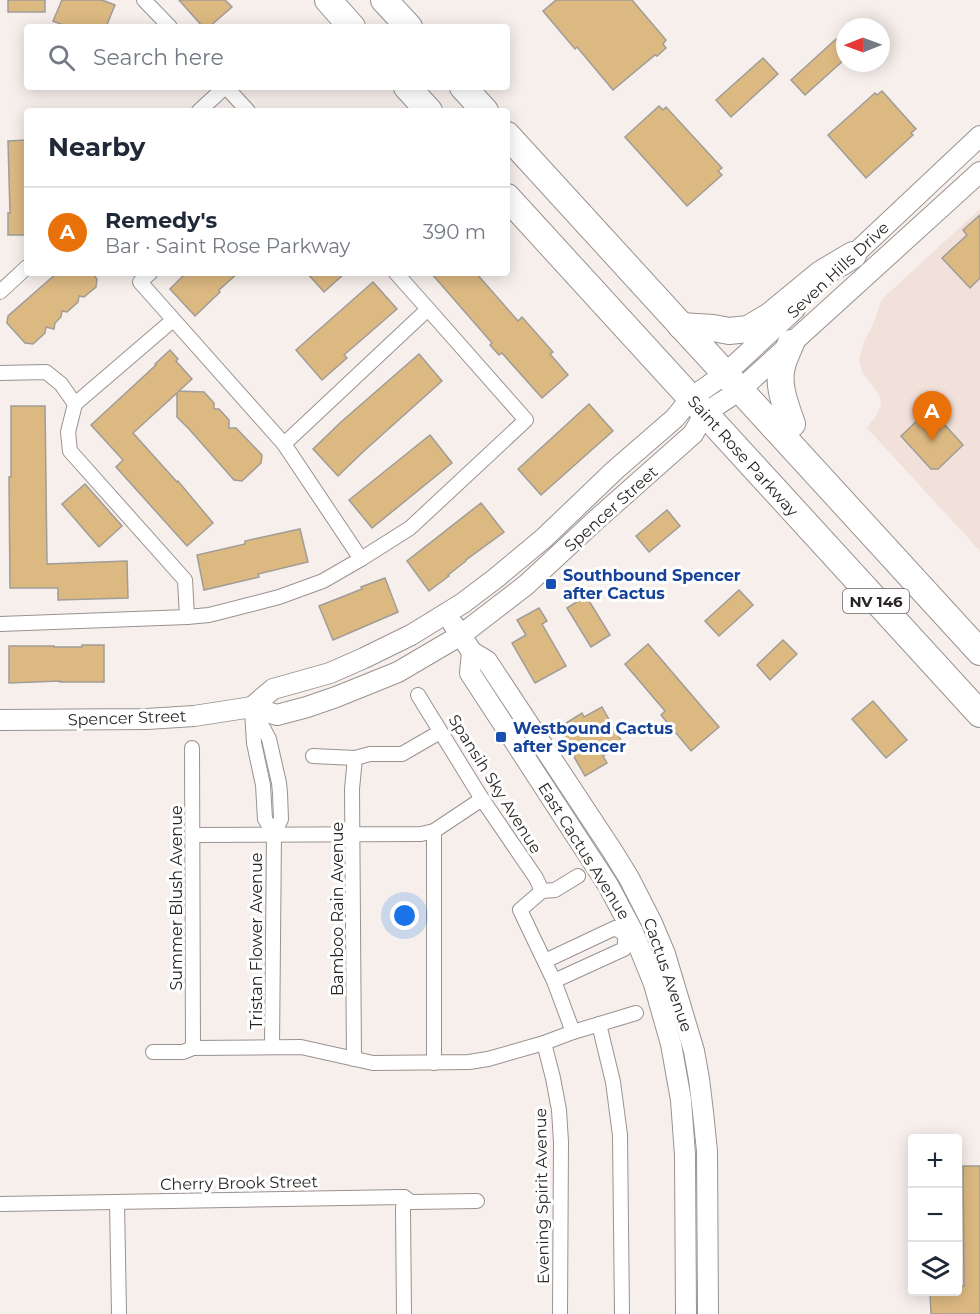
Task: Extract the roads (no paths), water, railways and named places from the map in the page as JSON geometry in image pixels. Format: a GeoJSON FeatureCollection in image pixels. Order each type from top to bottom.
{"type":"FeatureCollection","features":[{"type":"Feature","properties":{"kind":"highway"},"geometry":{"type":"LineString","coordinates":[[328,0],[349,24]]}},
{"type":"Feature","properties":{"kind":"highway"},"geometry":{"type":"LineString","coordinates":[[384,0],[405,24]]}},
{"type":"Feature","properties":{"kind":"highway"},"geometry":{"type":"LineString","coordinates":[[410,90],[426,108]]}},
{"type":"Feature","properties":{"kind":"highway"},"geometry":{"type":"LineString","coordinates":[[466,90],[482,108]]}},
{"type":"Feature","properties":{"kind":"highway","name":"NV 146"},"geometry":{"type":"LineString","coordinates":[[510,138],[980,652]]}},
{"type":"Feature","properties":{"kind":"highway","name":"Saint Rose Parkway"},"geometry":{"type":"LineString","coordinates":[[510,200],[980,714]]}},
{"type":"Feature","properties":{"kind":"highway"},"geometry":{"type":"LineString","coordinates":[[681,326],[729,331],[748,329],[770,316],[821,274],[853,255]]}},
{"type":"Feature","properties":{"kind":"highway"},"geometry":{"type":"LineString","coordinates":[[775,428],[792,424],[780,382],[782,363],[791,343]]}},
{"type":"Feature","properties":{"kind":"main road","name":"Seven Hills Drive"},"geometry":{"type":"LineString","coordinates":[[732,382],[853,255],[980,136]]}},
{"type":"Feature","properties":{"kind":"main road","name":"Seven Hills Drive"},"geometry":{"type":"LineString","coordinates":[[698,406],[791,343],[980,172]]}},
{"type":"Feature","properties":{"kind":"main road","name":"Spencer Street"},"geometry":{"type":"LineString","coordinates":[[0,720],[147,719],[194,716],[252,707],[277,715],[336,697],[398,672],[454,625],[496,578],[544,538],[615,470],[675,418],[698,406]]}},
{"type":"Feature","properties":{"kind":"main road","name":"Spencer Street"},"geometry":{"type":"LineString","coordinates":[[252,707],[273,689],[330,673],[411,635],[454,625]]}},
{"type":"Feature","properties":{"kind":"main road","name":"Cactus Avenue"},"geometry":{"type":"LineString","coordinates":[[454,625],[472,652],[487,661],[613,852],[652,923],[664,954],[694,1051],[704,1112],[707,1151],[708,1314]]}},
{"type":"Feature","properties":{"kind":"main road","name":"East Cactus Avenue"},"geometry":{"type":"LineString","coordinates":[[472,652],[470,673],[608,885],[654,984],[671,1044],[681,1100],[685,1155],[686,1314]]}},
{"type":"Feature","properties":{"kind":"main road"},"geometry":{"type":"LineString","coordinates":[[519,748],[530,754],[563,795],[575,794]]}},
{"type":"Feature","properties":{"kind":"main road"},"geometry":{"type":"LineString","coordinates":[[613,852],[614,868],[634,914],[635,920],[629,934],[646,939],[666,983],[672,993],[678,997]]}},
{"type":"Feature","properties":{"kind":"main road"},"geometry":{"type":"LineString","coordinates":[[671,1044],[682,1054],[686,1064],[692,1102],[697,1109],[704,1112]]}},
{"type":"Feature","properties":{"kind":"street"},"geometry":{"type":"LineString","coordinates":[[144,0],[167,24]]}},
{"type":"Feature","properties":{"kind":"street"},"geometry":{"type":"LineString","coordinates":[[202,108],[223,90]]}},
{"type":"Feature","properties":{"kind":"street"},"geometry":{"type":"LineString","coordinates":[[229,90],[245,108]]}},
{"type":"Feature","properties":{"kind":"street"},"geometry":{"type":"LineString","coordinates":[[0,292],[24,270]]}},
{"type":"Feature","properties":{"kind":"street"},"geometry":{"type":"LineString","coordinates":[[147,276],[140,282],[284,444],[361,559]]}},
{"type":"Feature","properties":{"kind":"street"},"geometry":{"type":"LineString","coordinates":[[0,624],[209,615],[279,597],[323,581],[410,528],[526,420],[399,276]]}},
{"type":"Feature","properties":{"kind":"street"},"geometry":{"type":"LineString","coordinates":[[284,444],[428,309]]}},
{"type":"Feature","properties":{"kind":"street"},"geometry":{"type":"LineString","coordinates":[[173,320],[75,404],[68,432],[70,451],[185,580],[187,617]]}},
{"type":"Feature","properties":{"kind":"street"},"geometry":{"type":"LineString","coordinates":[[0,373],[46,372],[61,384],[75,404]]}},
{"type":"Feature","properties":{"kind":"street","name":"Spansih Sky Avenue"},"geometry":{"type":"LineString","coordinates":[[418,695],[482,798],[536,878],[542,891]]}},
{"type":"Feature","properties":{"kind":"street","name":"Tristan Flower Avenue"},"geometry":{"type":"LineString","coordinates":[[252,707],[254,743],[263,785],[265,819],[274,834],[272,1047]]}},
{"type":"Feature","properties":{"kind":"street"},"geometry":{"type":"LineString","coordinates":[[313,756],[355,758],[370,754],[402,754],[440,732]]}},
{"type":"Feature","properties":{"kind":"street","name":"Summer Blush Avenue"},"geometry":{"type":"LineString","coordinates":[[192,748],[193,1048]]}},
{"type":"Feature","properties":{"kind":"street","name":"Bamboo Rain Avenue"},"geometry":{"type":"LineString","coordinates":[[354,1059],[352,789],[355,758]]}},
{"type":"Feature","properties":{"kind":"street"},"geometry":{"type":"LineString","coordinates":[[193,835],[415,834],[434,831],[482,798]]}},
{"type":"Feature","properties":{"kind":"street"},"geometry":{"type":"LineString","coordinates":[[434,831],[434,1063]]}},
{"type":"Feature","properties":{"kind":"street"},"geometry":{"type":"LineString","coordinates":[[573,1032],[554,981],[520,910],[542,891],[555,890],[578,876]]}},
{"type":"Feature","properties":{"kind":"street"},"geometry":{"type":"LineString","coordinates":[[545,961],[615,928],[629,934],[624,949],[554,981]]}},
{"type":"Feature","properties":{"kind":"street"},"geometry":{"type":"LineString","coordinates":[[153,1052],[183,1052],[193,1048],[301,1047],[373,1063],[469,1062],[544,1043],[636,1013]]}},
{"type":"Feature","properties":{"kind":"street"},"geometry":{"type":"LineString","coordinates":[[599,1024],[613,1082],[620,1135],[622,1314]]}},
{"type":"Feature","properties":{"kind":"street","name":"Evening Spirit Avenue"},"geometry":{"type":"LineString","coordinates":[[544,1043],[559,1110],[561,1142],[560,1314]]}},
{"type":"Feature","properties":{"kind":"street"},"geometry":{"type":"LineString","coordinates":[[404,1197],[404,1314]]}},
{"type":"Feature","properties":{"kind":"street","name":"Cherry Brook Street"},"geometry":{"type":"LineString","coordinates":[[0,1204],[404,1197],[411,1202],[477,1201]]}},
{"type":"Feature","properties":{"kind":"street"},"geometry":{"type":"LineString","coordinates":[[117,1202],[119,1314]]}},
{"type":"Feature","properties":{"kind":"place","name":"Remedy's"},"geometry":{"type":"Point","coordinates":[932,441]}},
{"type":"Feature","properties":{"kind":"place","name":"Southbound Spencer after Cactus"},"geometry":{"type":"Point","coordinates":[551,584]}},
{"type":"Feature","properties":{"kind":"place","name":"Westbound Cactus after Spencer"},"geometry":{"type":"Point","coordinates":[501,737]}}]}
